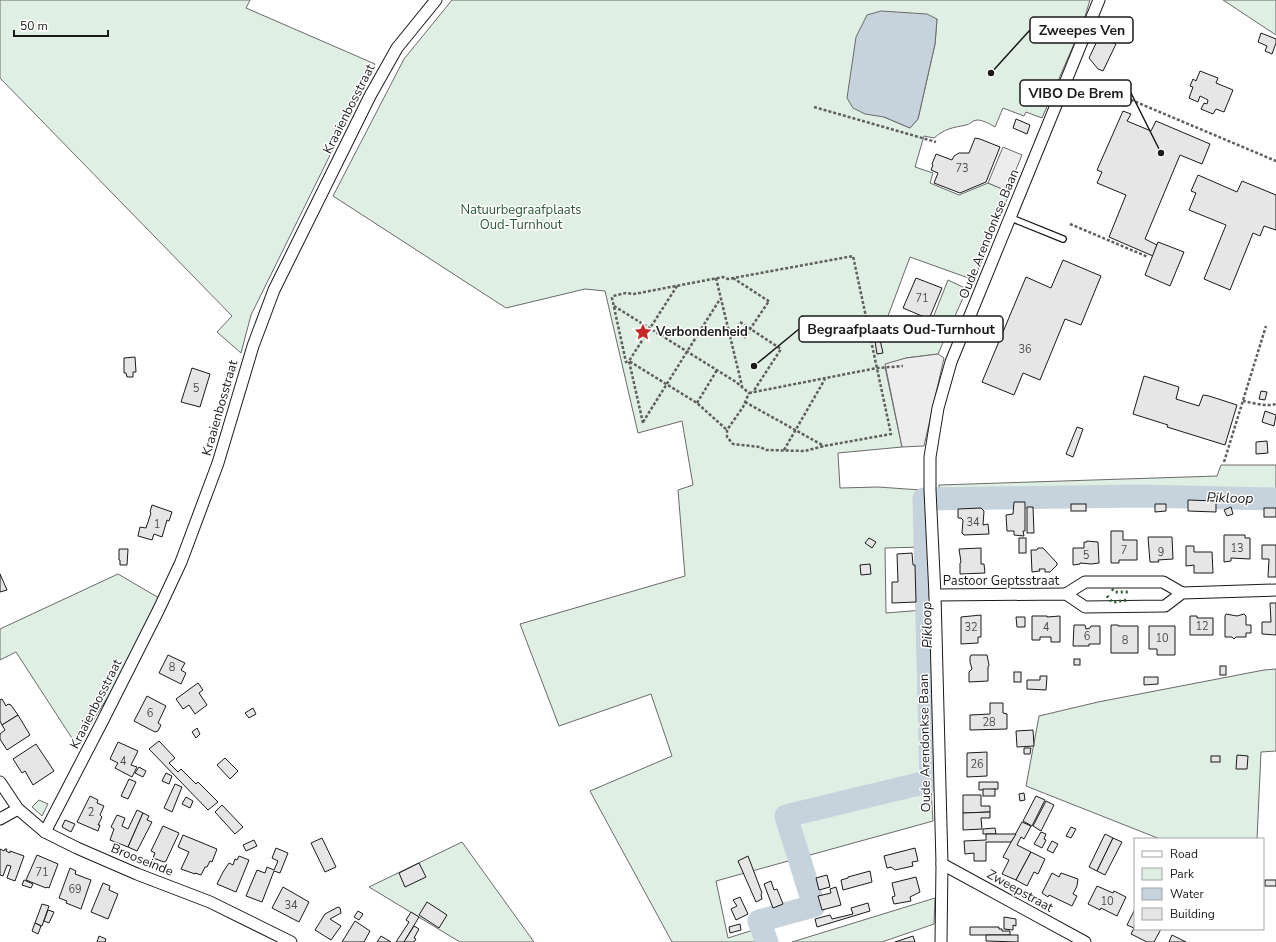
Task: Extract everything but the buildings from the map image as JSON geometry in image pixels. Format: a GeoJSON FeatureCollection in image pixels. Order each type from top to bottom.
{"type":"FeatureCollection","features":[{"type":"Feature","properties":{"kind":"street","name":"Kraaienbosstraat"},"geometry":{"type":"LineString","coordinates":[[45,832],[75,777],[153,622],[181,562],[218,463],[252,346],[274,290],[370,96],[397,48],[436,0]]}},
{"type":"Feature","properties":{"kind":"street","name":"Oude Arendonkse Baan"},"geometry":{"type":"LineString","coordinates":[[941,942],[942,864],[936,595],[930,490],[930,457],[938,408],[951,362],[1099,0]]}},
{"type":"Feature","properties":{"kind":"street","name":"Pastoor Geptsstraat"},"geometry":{"type":"LineString","coordinates":[[936,595],[1066,594],[1085,582],[1163,582],[1182,593],[1165,606],[1085,607],[1066,594]]}},
{"type":"Feature","properties":{"kind":"street"},"geometry":{"type":"LineString","coordinates":[[1182,593],[1276,590]]}},
{"type":"Feature","properties":{"kind":"street","name":"Brooseinde"},"geometry":{"type":"LineString","coordinates":[[0,782],[18,809],[45,832],[77,848],[137,874],[210,902],[291,942]]}},
{"type":"Feature","properties":{"kind":"street"},"geometry":{"type":"LineString","coordinates":[[0,819],[18,809]]}},
{"type":"Feature","properties":{"kind":"street","name":"Zweepstraat"},"geometry":{"type":"LineString","coordinates":[[942,864],[1085,942]]}},
{"type":"Feature","properties":{"kind":"lane"},"geometry":{"type":"LineString","coordinates":[[1011,218],[1063,239]]}},
{"type":"Feature","properties":{"kind":"path"},"geometry":{"type":"LineString","coordinates":[[1117,94],[1276,161]]}},
{"type":"Feature","properties":{"kind":"path"},"geometry":{"type":"LineString","coordinates":[[814,107],[936,142]]}},
{"type":"Feature","properties":{"kind":"path"},"geometry":{"type":"LineString","coordinates":[[1070,224],[1148,257]]}},
{"type":"Feature","properties":{"kind":"path"},"geometry":{"type":"LineString","coordinates":[[728,430],[697,403],[629,361],[626,362],[612,298],[613,296],[626,293],[634,294],[716,278],[723,277],[728,279],[853,256],[877,368],[891,434],[824,446],[805,451],[766,450],[760,447],[733,444],[727,437],[728,430],[749,393],[877,368],[903,366]]}},
{"type":"Feature","properties":{"kind":"path"},"geometry":{"type":"LineString","coordinates":[[716,278],[742,387]]}},
{"type":"Feature","properties":{"kind":"path"},"geometry":{"type":"LineString","coordinates":[[733,278],[769,302],[744,338]]}},
{"type":"Feature","properties":{"kind":"path"},"geometry":{"type":"LineString","coordinates":[[677,286],[629,361],[643,423],[720,299]]}},
{"type":"Feature","properties":{"kind":"path"},"geometry":{"type":"LineString","coordinates":[[614,306],[717,370],[749,393]]}},
{"type":"Feature","properties":{"kind":"path"},"geometry":{"type":"LineString","coordinates":[[740,322],[781,349],[752,392]]}},
{"type":"Feature","properties":{"kind":"path"},"geometry":{"type":"LineString","coordinates":[[1224,462],[1266,326]]}},
{"type":"Feature","properties":{"kind":"path"},"geometry":{"type":"LineString","coordinates":[[697,403],[717,370]]}},
{"type":"Feature","properties":{"kind":"path"},"geometry":{"type":"LineString","coordinates":[[784,450],[825,379]]}},
{"type":"Feature","properties":{"kind":"path"},"geometry":{"type":"LineString","coordinates":[[1243,400],[1272,406],[1276,404]]}},
{"type":"Feature","properties":{"kind":"path"},"geometry":{"type":"LineString","coordinates":[[745,402],[824,446]]}},
{"type":"Feature","properties":{"kind":"green space"},"geometry":{"type":"Polygon","coordinates":[[[0,0],[250,0],[246,8],[375,64],[251,315],[241,353],[217,332],[232,316],[0,78],[0,0]]]}},
{"type":"Feature","properties":{"kind":"green space","name":"Natuurbegraafplaats Oud-Turnhout"},"geometry":{"type":"Polygon","coordinates":[[[452,0],[1090,0],[1083,23],[1042,118],[1026,112],[1024,116],[1003,108],[995,127],[984,121],[975,120],[967,125],[946,130],[934,138],[924,136],[915,167],[933,173],[930,183],[959,195],[988,183],[1010,192],[974,280],[910,257],[885,324],[925,338],[948,280],[967,289],[938,354],[906,358],[885,367],[902,447],[838,453],[840,488],[878,487],[921,490],[923,547],[885,548],[886,613],[923,610],[926,772],[931,789],[933,821],[716,881],[728,938],[766,926],[772,942],[672,942],[590,791],[672,756],[651,694],[559,726],[520,624],[685,576],[678,490],[693,485],[682,421],[638,433],[605,291],[585,289],[506,308],[333,196],[404,59],[452,0]],[[937,19],[884,117],[910,128],[918,119],[935,44],[937,19]]]}},
{"type":"Feature","properties":{"kind":"green space"},"geometry":{"type":"Polygon","coordinates":[[[1223,0],[1276,0],[1276,35],[1223,0]]]}},
{"type":"Feature","properties":{"kind":"green space"},"geometry":{"type":"Polygon","coordinates":[[[1221,465],[1276,465],[1276,500],[1139,496],[939,499],[939,485],[1217,476],[1221,465]]]}},
{"type":"Feature","properties":{"kind":"green space"},"geometry":{"type":"Polygon","coordinates":[[[118,574],[159,598],[121,676],[77,746],[16,652],[0,660],[0,629],[118,574]]]}},
{"type":"Feature","properties":{"kind":"green space"},"geometry":{"type":"Polygon","coordinates":[[[1276,669],[1276,751],[1261,752],[1257,838],[1157,838],[1026,786],[1039,716],[1098,702],[1264,670],[1276,669]]]}},
{"type":"Feature","properties":{"kind":"green space"},"geometry":{"type":"Polygon","coordinates":[[[39,800],[48,804],[42,816],[32,807],[39,800]]]}},
{"type":"Feature","properties":{"kind":"green space"},"geometry":{"type":"Polygon","coordinates":[[[462,842],[534,942],[460,942],[369,887],[462,842]]]}},
{"type":"Feature","properties":{"kind":"green space"},"geometry":{"type":"Polygon","coordinates":[[[935,898],[934,924],[882,942],[792,942],[935,898]]]}},
{"type":"Feature","properties":{"kind":"shaded area"},"geometry":{"type":"Polygon","coordinates":[[[1003,147],[1022,155],[1007,191],[988,183],[1003,147]]]}},
{"type":"Feature","properties":{"kind":"shaded area"},"geometry":{"type":"Polygon","coordinates":[[[938,354],[944,358],[924,446],[902,447],[885,364],[906,358],[938,354]]]}},
{"type":"Feature","properties":{"kind":"water"},"geometry":{"type":"Polygon","coordinates":[[[881,11],[927,14],[937,19],[935,44],[918,119],[910,128],[884,117],[865,114],[853,108],[847,98],[856,37],[867,15],[881,11]]]}},
{"type":"Feature","properties":{"kind":"waterway","name":"Pikloop"},"geometry":{"type":"LineString","coordinates":[[767,942],[759,921],[814,906],[786,816],[931,781],[924,499],[1139,496],[1276,499]]}},
{"type":"Feature","properties":{"kind":"hedge"},"geometry":{"type":"LineString","coordinates":[[1112,589],[1115,592],[1128,592]]}},
{"type":"Feature","properties":{"kind":"hedge"},"geometry":{"type":"LineString","coordinates":[[1107,596],[1112,602],[1129,600]]}},
{"type":"Feature","properties":{"kind":"place","name":"Zweepes Ven"},"geometry":{"type":"Point","coordinates":[991,73]}},
{"type":"Feature","properties":{"kind":"place","name":"VIBO De Brem"},"geometry":{"type":"Point","coordinates":[1161,153]}},
{"type":"Feature","properties":{"kind":"place","name":"Verbondenheid"},"geometry":{"type":"Point","coordinates":[643,332]}},
{"type":"Feature","properties":{"kind":"place","name":"Begraafplaats Oud-Turnhout"},"geometry":{"type":"Point","coordinates":[754,366]}}]}
